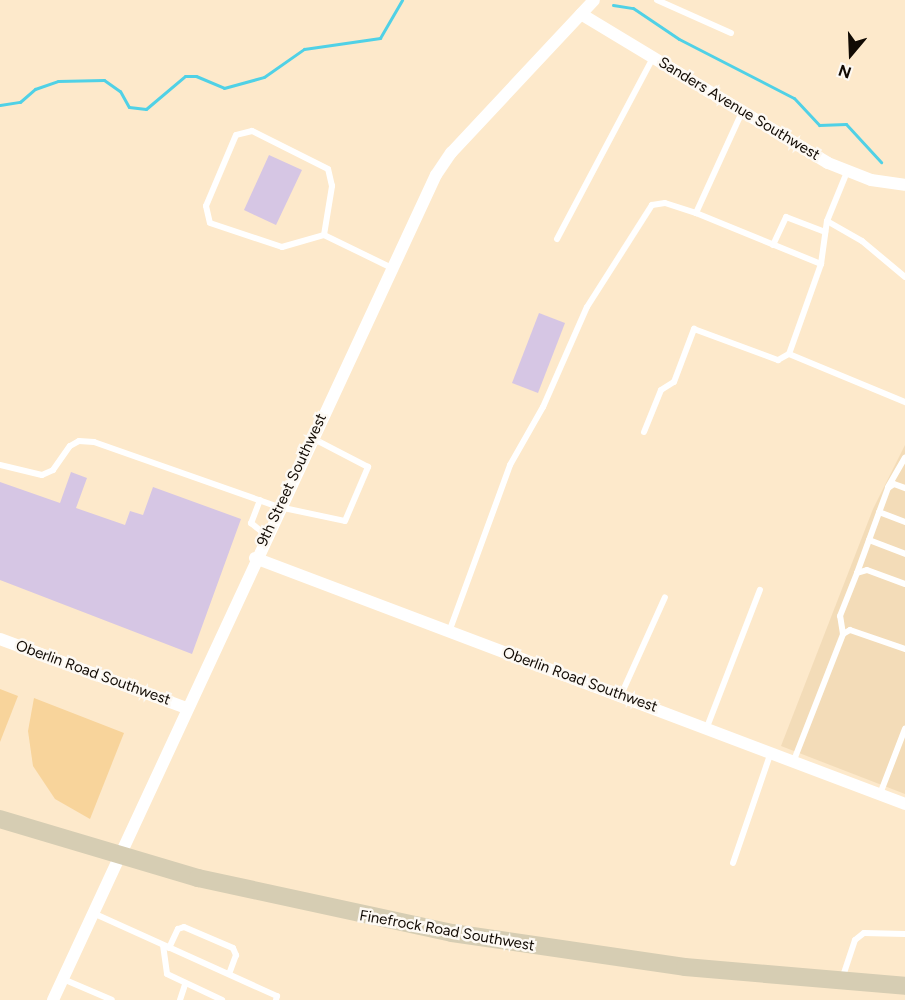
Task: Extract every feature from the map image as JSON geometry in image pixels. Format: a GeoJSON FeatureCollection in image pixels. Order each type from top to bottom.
{"type":"FeatureCollection","features":[{"type":"Feature","properties":{"kind":"main road","name":"Finefrock Road Southwest"},"geometry":{"type":"LineString","coordinates":[[0,819],[119,857],[291,900],[452,933],[662,964],[905,986]]}},
{"type":"Feature","properties":{"kind":"street","name":"9th Street Southwest"},"geometry":{"type":"LineString","coordinates":[[53,1000],[255,558],[442,164],[594,0]]}},
{"type":"Feature","properties":{"kind":"street","name":"Sanders Avenue Southwest"},"geometry":{"type":"LineString","coordinates":[[581,14],[742,112],[847,172],[905,185]]}},
{"type":"Feature","properties":{"kind":"street","name":"Oberlin Road Southwest"},"geometry":{"type":"LineString","coordinates":[[255,558],[707,727],[905,804]]}},
{"type":"Feature","properties":{"kind":"street","name":"Oberlin Road Southwest"},"geometry":{"type":"LineString","coordinates":[[0,639],[187,708]]}},
{"type":"Feature","properties":{"kind":"lane"},"geometry":{"type":"LineString","coordinates":[[657,0],[731,33]]}},
{"type":"Feature","properties":{"kind":"lane"},"geometry":{"type":"LineString","coordinates":[[557,239],[653,58]]}},
{"type":"Feature","properties":{"kind":"lane"},"geometry":{"type":"LineString","coordinates":[[696,213],[742,112]]}},
{"type":"Feature","properties":{"kind":"lane"},"geometry":{"type":"LineString","coordinates":[[324,235],[332,186],[328,169],[252,131],[236,135],[206,206],[210,223],[282,247],[324,235],[392,268]]}},
{"type":"Feature","properties":{"kind":"lane"},"geometry":{"type":"LineString","coordinates":[[644,432],[661,390],[674,382],[694,328],[778,360],[789,354],[821,264],[827,221],[847,172]]}},
{"type":"Feature","properties":{"kind":"lane"},"geometry":{"type":"LineString","coordinates":[[449,632],[510,465],[543,407],[587,307],[652,205],[665,202],[821,264]]}},
{"type":"Feature","properties":{"kind":"lane"},"geometry":{"type":"LineString","coordinates":[[773,245],[786,217],[825,232]]}},
{"type":"Feature","properties":{"kind":"lane"},"geometry":{"type":"LineString","coordinates":[[827,221],[862,241],[905,277]]}},
{"type":"Feature","properties":{"kind":"lane"},"geometry":{"type":"LineString","coordinates":[[789,354],[905,402]]}},
{"type":"Feature","properties":{"kind":"lane"},"geometry":{"type":"LineString","coordinates":[[0,465],[42,475],[53,470],[70,446],[79,441],[94,442],[279,507],[345,521],[349,517],[368,467],[312,438]]}},
{"type":"Feature","properties":{"kind":"lane"},"geometry":{"type":"LineString","coordinates":[[794,760],[843,634],[840,616],[888,488],[905,457]]}},
{"type":"Feature","properties":{"kind":"lane"},"geometry":{"type":"LineString","coordinates":[[888,488],[894,484],[905,488]]}},
{"type":"Feature","properties":{"kind":"lane"},"geometry":{"type":"LineString","coordinates":[[260,500],[251,523],[266,535]]}},
{"type":"Feature","properties":{"kind":"lane"},"geometry":{"type":"LineString","coordinates":[[879,512],[905,522]]}},
{"type":"Feature","properties":{"kind":"lane"},"geometry":{"type":"LineString","coordinates":[[869,540],[905,554]]}},
{"type":"Feature","properties":{"kind":"lane"},"geometry":{"type":"LineString","coordinates":[[857,573],[867,570],[905,584]]}},
{"type":"Feature","properties":{"kind":"lane"},"geometry":{"type":"LineString","coordinates":[[707,727],[760,590]]}},
{"type":"Feature","properties":{"kind":"lane"},"geometry":{"type":"LineString","coordinates":[[621,695],[665,597]]}},
{"type":"Feature","properties":{"kind":"lane"},"geometry":{"type":"LineString","coordinates":[[843,634],[850,630],[905,649]]}},
{"type":"Feature","properties":{"kind":"lane"},"geometry":{"type":"LineString","coordinates":[[880,794],[905,729]]}},
{"type":"Feature","properties":{"kind":"lane"},"geometry":{"type":"LineString","coordinates":[[733,863],[771,752]]}},
{"type":"Feature","properties":{"kind":"lane"},"geometry":{"type":"LineString","coordinates":[[92,913],[277,996],[276,1000]]}},
{"type":"Feature","properties":{"kind":"lane"},"geometry":{"type":"LineString","coordinates":[[222,1000],[185,985],[167,974],[166,946],[178,929],[184,927],[233,948],[236,954],[229,974]]}},
{"type":"Feature","properties":{"kind":"lane"},"geometry":{"type":"LineString","coordinates":[[841,982],[855,940],[864,933],[905,934]]}},
{"type":"Feature","properties":{"kind":"lane"},"geometry":{"type":"LineString","coordinates":[[62,979],[112,1000]]}},
{"type":"Feature","properties":{"kind":"lane"},"geometry":{"type":"LineString","coordinates":[[180,1000],[185,985]]}},
{"type":"Feature","properties":{"kind":"shaded area"},"geometry":{"type":"Polygon","coordinates":[[[905,445],[905,794],[781,746],[873,509],[905,445]]]}},
{"type":"Feature","properties":{"kind":"shaded area"},"geometry":{"type":"Polygon","coordinates":[[[0,689],[18,696],[0,742],[0,689]]]}},
{"type":"Feature","properties":{"kind":"shaded area"},"geometry":{"type":"Polygon","coordinates":[[[34,698],[124,733],[90,819],[55,799],[33,766],[28,731],[34,698]]]}},
{"type":"Feature","properties":{"kind":"building"},"geometry":{"type":"Polygon","coordinates":[[[269,155],[302,170],[276,225],[244,210],[269,155]]]}},
{"type":"Feature","properties":{"kind":"building"},"geometry":{"type":"Polygon","coordinates":[[[539,313],[565,323],[538,393],[512,383],[539,313]]]}},
{"type":"Feature","properties":{"kind":"building"},"geometry":{"type":"Polygon","coordinates":[[[71,472],[87,478],[76,508],[125,525],[130,511],[143,515],[153,487],[241,519],[192,654],[0,580],[0,482],[60,503],[71,472]]]}},
{"type":"Feature","properties":{"kind":"waterway"},"geometry":{"type":"LineString","coordinates":[[0,105],[20,102],[35,89],[58,81],[104,80],[120,91],[129,107],[146,109],[185,76],[196,76],[224,88],[264,77],[304,49],[380,38],[402,0]]}},
{"type":"Feature","properties":{"kind":"waterway"},"geometry":{"type":"LineString","coordinates":[[613,5],[633,8],[679,39],[794,98],[819,125],[846,124],[881,162]]}}]}
